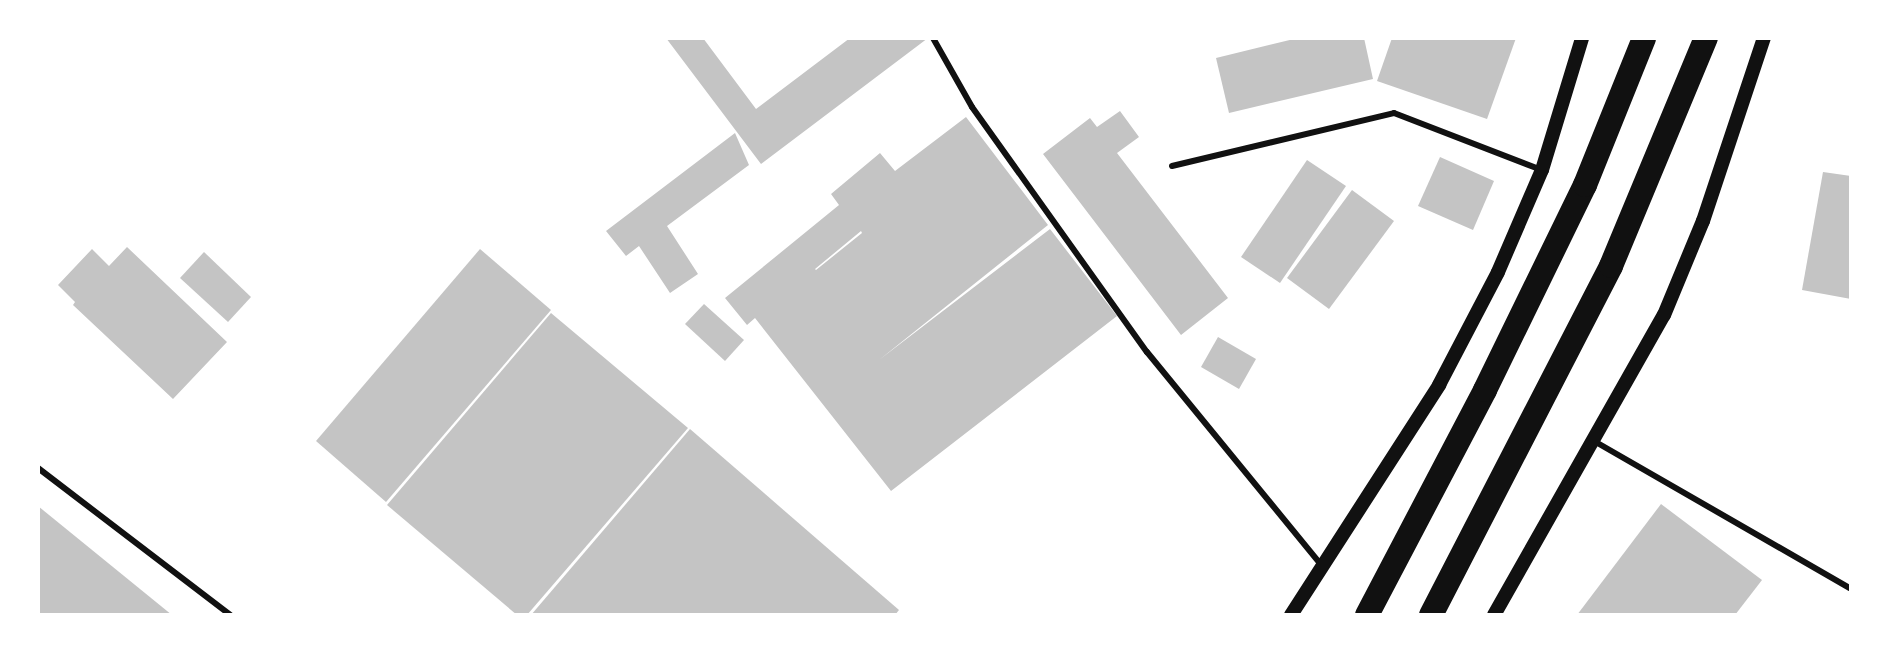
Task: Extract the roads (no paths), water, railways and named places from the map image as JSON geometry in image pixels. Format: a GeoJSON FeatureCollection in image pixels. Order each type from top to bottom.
{"type":"FeatureCollection","features":[{"type":"Feature","properties":{"kind":"highway"},"geometry":{"type":"LineString","coordinates":[[1367,615],[1485,390],[1585,185],[1644,38]]}},
{"type":"Feature","properties":{"kind":"highway"},"geometry":{"type":"LineString","coordinates":[[1431,615],[1611,266],[1706,38]]}},
{"type":"Feature","properties":{"kind":"street"},"geometry":{"type":"LineString","coordinates":[[1291,615],[1439,385],[1498,272],[1542,170],[1582,38]]}},
{"type":"Feature","properties":{"kind":"street"},"geometry":{"type":"LineString","coordinates":[[1494,615],[1664,315],[1703,221],[1764,38]]}},
{"type":"Feature","properties":{"kind":"lane"},"geometry":{"type":"LineString","coordinates":[[933,38],[972,107],[1147,352],[1322,566]]}},
{"type":"Feature","properties":{"kind":"lane"},"geometry":{"type":"LineString","coordinates":[[1172,166],[1394,113],[1542,170]]}},
{"type":"Feature","properties":{"kind":"lane"},"geometry":{"type":"LineString","coordinates":[[1594,441],[1851,589]]}},
{"type":"Feature","properties":{"kind":"lane"},"geometry":{"type":"LineString","coordinates":[[38,468],[230,615]]}}]}
